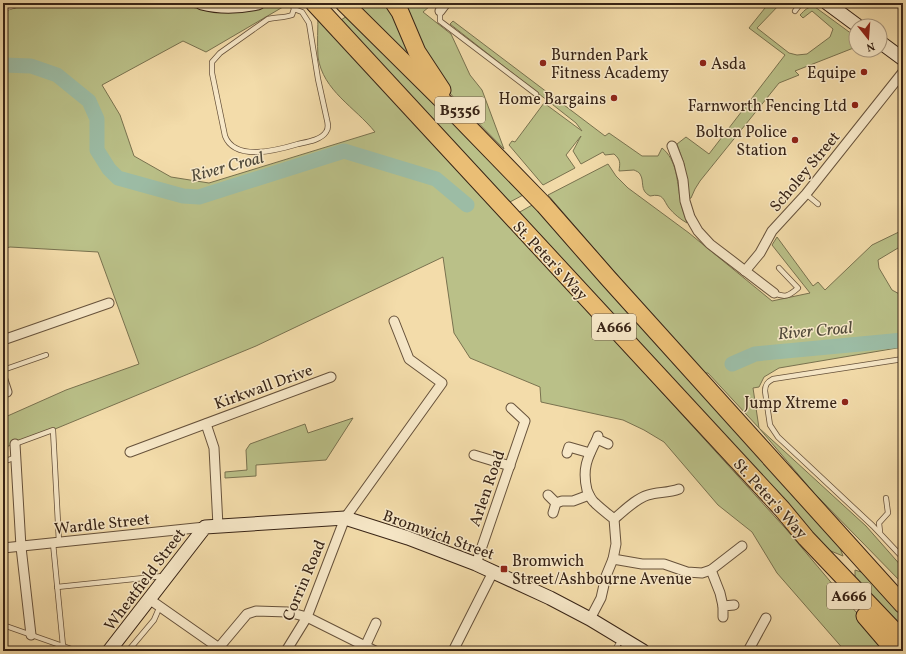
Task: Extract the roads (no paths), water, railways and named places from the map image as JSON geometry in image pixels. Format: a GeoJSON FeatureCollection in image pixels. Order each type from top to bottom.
{"type":"FeatureCollection","features":[{"type":"Feature","properties":{"kind":"highway","name":"B5356"},"geometry":{"type":"LineString","coordinates":[[394,3],[400,12],[417,52],[439,86],[544,205]]}},
{"type":"Feature","properties":{"kind":"highway","name":"St. Peter's Way"},"geometry":{"type":"LineString","coordinates":[[347,7],[446,104],[544,205],[903,605]]}},
{"type":"Feature","properties":{"kind":"highway","name":"St. Peter's Way"},"geometry":{"type":"LineString","coordinates":[[319,9],[782,509],[806,538],[903,640]]}},
{"type":"Feature","properties":{"kind":"highway","name":"A666"},"geometry":{"type":"LineString","coordinates":[[806,538],[848,594],[895,651]]}},
{"type":"Feature","properties":{"kind":"highway","name":"A666"},"geometry":{"type":"LineString","coordinates":[[865,563],[883,575],[903,594]]}},
{"type":"Feature","properties":{"kind":"street"},"geometry":{"type":"LineString","coordinates":[[202,3],[233,7],[258,3]]}},
{"type":"Feature","properties":{"kind":"street"},"geometry":{"type":"LineString","coordinates":[[440,11],[446,3]]}},
{"type":"Feature","properties":{"kind":"street"},"geometry":{"type":"LineString","coordinates":[[835,7],[848,18]]}},
{"type":"Feature","properties":{"kind":"street"},"geometry":{"type":"LineString","coordinates":[[888,48],[903,60]]}},
{"type":"Feature","properties":{"kind":"street","name":"Scholey Street"},"geometry":{"type":"LineString","coordinates":[[745,271],[760,253],[772,231],[806,194],[903,72]]}},
{"type":"Feature","properties":{"kind":"street"},"geometry":{"type":"LineString","coordinates":[[672,146],[679,164],[683,180],[685,201],[690,218],[698,231],[710,244],[774,293]]}},
{"type":"Feature","properties":{"kind":"street"},"geometry":{"type":"LineString","coordinates":[[3,340],[109,303]]}},
{"type":"Feature","properties":{"kind":"street","name":"Corrin Road"},"geometry":{"type":"LineString","coordinates":[[286,651],[307,617],[345,518],[442,383],[410,359],[394,321]]}},
{"type":"Feature","properties":{"kind":"street","name":"Kirkwall Drive"},"geometry":{"type":"LineString","coordinates":[[130,452],[331,377]]}},
{"type":"Feature","properties":{"kind":"street"},"geometry":{"type":"LineString","coordinates":[[3,380],[7,392]]}},
{"type":"Feature","properties":{"kind":"street","name":"Arlen Road"},"geometry":{"type":"LineString","coordinates":[[476,564],[525,421],[511,408]]}},
{"type":"Feature","properties":{"kind":"street","name":"Kirkwall Drive"},"geometry":{"type":"LineString","coordinates":[[206,424],[214,448],[218,526]]}},
{"type":"Feature","properties":{"kind":"street"},"geometry":{"type":"LineString","coordinates":[[590,619],[601,598],[616,544],[614,519],[594,503],[589,495],[584,474],[590,453],[598,437],[608,444]]}},
{"type":"Feature","properties":{"kind":"street"},"geometry":{"type":"LineString","coordinates":[[15,444],[20,547],[31,635]]}},
{"type":"Feature","properties":{"kind":"street"},"geometry":{"type":"LineString","coordinates":[[567,453],[569,447],[590,453]]}},
{"type":"Feature","properties":{"kind":"street"},"geometry":{"type":"LineString","coordinates":[[474,455],[510,466]]}},
{"type":"Feature","properties":{"kind":"street"},"geometry":{"type":"LineString","coordinates":[[614,519],[639,499],[648,495],[670,492],[678,489]]}},
{"type":"Feature","properties":{"kind":"street"},"geometry":{"type":"LineString","coordinates":[[548,495],[556,503]]}},
{"type":"Feature","properties":{"kind":"street"},"geometry":{"type":"LineString","coordinates":[[556,503],[562,501],[573,501],[589,495]]}},
{"type":"Feature","properties":{"kind":"street"},"geometry":{"type":"LineString","coordinates":[[553,513],[556,503]]}},
{"type":"Feature","properties":{"kind":"street","name":"Bromwich Street"},"geometry":{"type":"LineString","coordinates":[[205,527],[345,518],[408,538],[476,564],[550,598],[590,619],[644,651]]}},
{"type":"Feature","properties":{"kind":"street","name":"Wardle Street"},"geometry":{"type":"LineString","coordinates":[[3,548],[205,527]]}},
{"type":"Feature","properties":{"kind":"street","name":"Wheatfield Street"},"geometry":{"type":"LineString","coordinates":[[110,651],[155,602],[167,576],[205,527]]}},
{"type":"Feature","properties":{"kind":"street"},"geometry":{"type":"LineString","coordinates":[[613,559],[642,564],[664,564],[694,573],[702,573],[711,570],[742,546]]}},
{"type":"Feature","properties":{"kind":"street"},"geometry":{"type":"LineString","coordinates":[[711,570],[720,593],[723,606],[723,617]]}},
{"type":"Feature","properties":{"kind":"street"},"geometry":{"type":"LineString","coordinates":[[453,651],[493,572]]}},
{"type":"Feature","properties":{"kind":"street"},"geometry":{"type":"LineString","coordinates":[[155,602],[217,650],[251,612],[277,611],[307,617],[364,649],[375,651]]}},
{"type":"Feature","properties":{"kind":"street"},"geometry":{"type":"LineString","coordinates":[[723,606],[734,604]]}},
{"type":"Feature","properties":{"kind":"street"},"geometry":{"type":"LineString","coordinates":[[748,651],[766,618]]}},
{"type":"Feature","properties":{"kind":"street"},"geometry":{"type":"LineString","coordinates":[[364,649],[376,623]]}},
{"type":"Feature","properties":{"kind":"lane"},"geometry":{"type":"LineString","coordinates":[[3,9],[23,3]]}},
{"type":"Feature","properties":{"kind":"lane"},"geometry":{"type":"LineString","coordinates":[[292,3],[294,9],[292,14],[285,17],[268,19],[220,53],[212,62],[212,73],[225,136],[228,143],[234,148],[269,152],[320,138],[326,132],[328,126],[309,23],[302,12],[294,9]]}},
{"type":"Feature","properties":{"kind":"lane"},"geometry":{"type":"LineString","coordinates":[[795,11],[801,3]]}},
{"type":"Feature","properties":{"kind":"lane"},"geometry":{"type":"LineString","coordinates":[[440,11],[440,21],[536,94]]}},
{"type":"Feature","properties":{"kind":"lane"},"geometry":{"type":"LineString","coordinates":[[806,194],[818,204]]}},
{"type":"Feature","properties":{"kind":"lane"},"geometry":{"type":"LineString","coordinates":[[774,293],[782,296],[791,294],[798,288],[779,268]]}},
{"type":"Feature","properties":{"kind":"lane"},"geometry":{"type":"LineString","coordinates":[[3,370],[46,355]]}},
{"type":"Feature","properties":{"kind":"lane"},"geometry":{"type":"LineString","coordinates":[[903,359],[773,378],[768,381],[765,386],[770,425],[778,437],[880,533],[903,558]]}},
{"type":"Feature","properties":{"kind":"lane"},"geometry":{"type":"LineString","coordinates":[[15,444],[53,430],[57,587],[63,646]]}},
{"type":"Feature","properties":{"kind":"lane"},"geometry":{"type":"LineString","coordinates":[[3,462],[16,457]]}},
{"type":"Feature","properties":{"kind":"lane"},"geometry":{"type":"LineString","coordinates":[[880,533],[879,523],[888,513],[886,498]]}},
{"type":"Feature","properties":{"kind":"lane"},"geometry":{"type":"LineString","coordinates":[[57,587],[167,576]]}},
{"type":"Feature","properties":{"kind":"lane"},"geometry":{"type":"LineString","coordinates":[[128,651],[154,620],[155,602]]}},
{"type":"Feature","properties":{"kind":"lane"},"geometry":{"type":"LineString","coordinates":[[3,625],[77,651]]}},
{"type":"Feature","properties":{"kind":"lane"},"geometry":{"type":"LineString","coordinates":[[614,651],[622,638]]}},
{"type":"Feature","properties":{"kind":"waterway","name":"River Croal"},"geometry":{"type":"LineString","coordinates":[[3,65],[31,66],[57,75],[89,101],[97,119],[97,150],[109,169],[118,178],[183,196],[199,197],[344,151],[436,179],[467,205]]}},
{"type":"Feature","properties":{"kind":"waterway","name":"River Croal"},"geometry":{"type":"LineString","coordinates":[[732,364],[755,354],[903,340]]}},
{"type":"Feature","properties":{"kind":"place","name":"Burnden Park Fitness Academy"},"geometry":{"type":"Point","coordinates":[543,63]}},
{"type":"Feature","properties":{"kind":"place","name":"Asda"},"geometry":{"type":"Point","coordinates":[703,63]}},
{"type":"Feature","properties":{"kind":"place","name":"Equipe"},"geometry":{"type":"Point","coordinates":[864,72]}},
{"type":"Feature","properties":{"kind":"place","name":"Home Bargains"},"geometry":{"type":"Point","coordinates":[614,98]}},
{"type":"Feature","properties":{"kind":"place","name":"Farnworth Fencing Ltd"},"geometry":{"type":"Point","coordinates":[855,105]}},
{"type":"Feature","properties":{"kind":"place","name":"Bolton Police Station"},"geometry":{"type":"Point","coordinates":[795,140]}},
{"type":"Feature","properties":{"kind":"place","name":"Jump Xtreme"},"geometry":{"type":"Point","coordinates":[845,402]}},
{"type":"Feature","properties":{"kind":"place","name":"Bromwich Street/Ashbourne Avenue"},"geometry":{"type":"Point","coordinates":[504,569]}}]}
